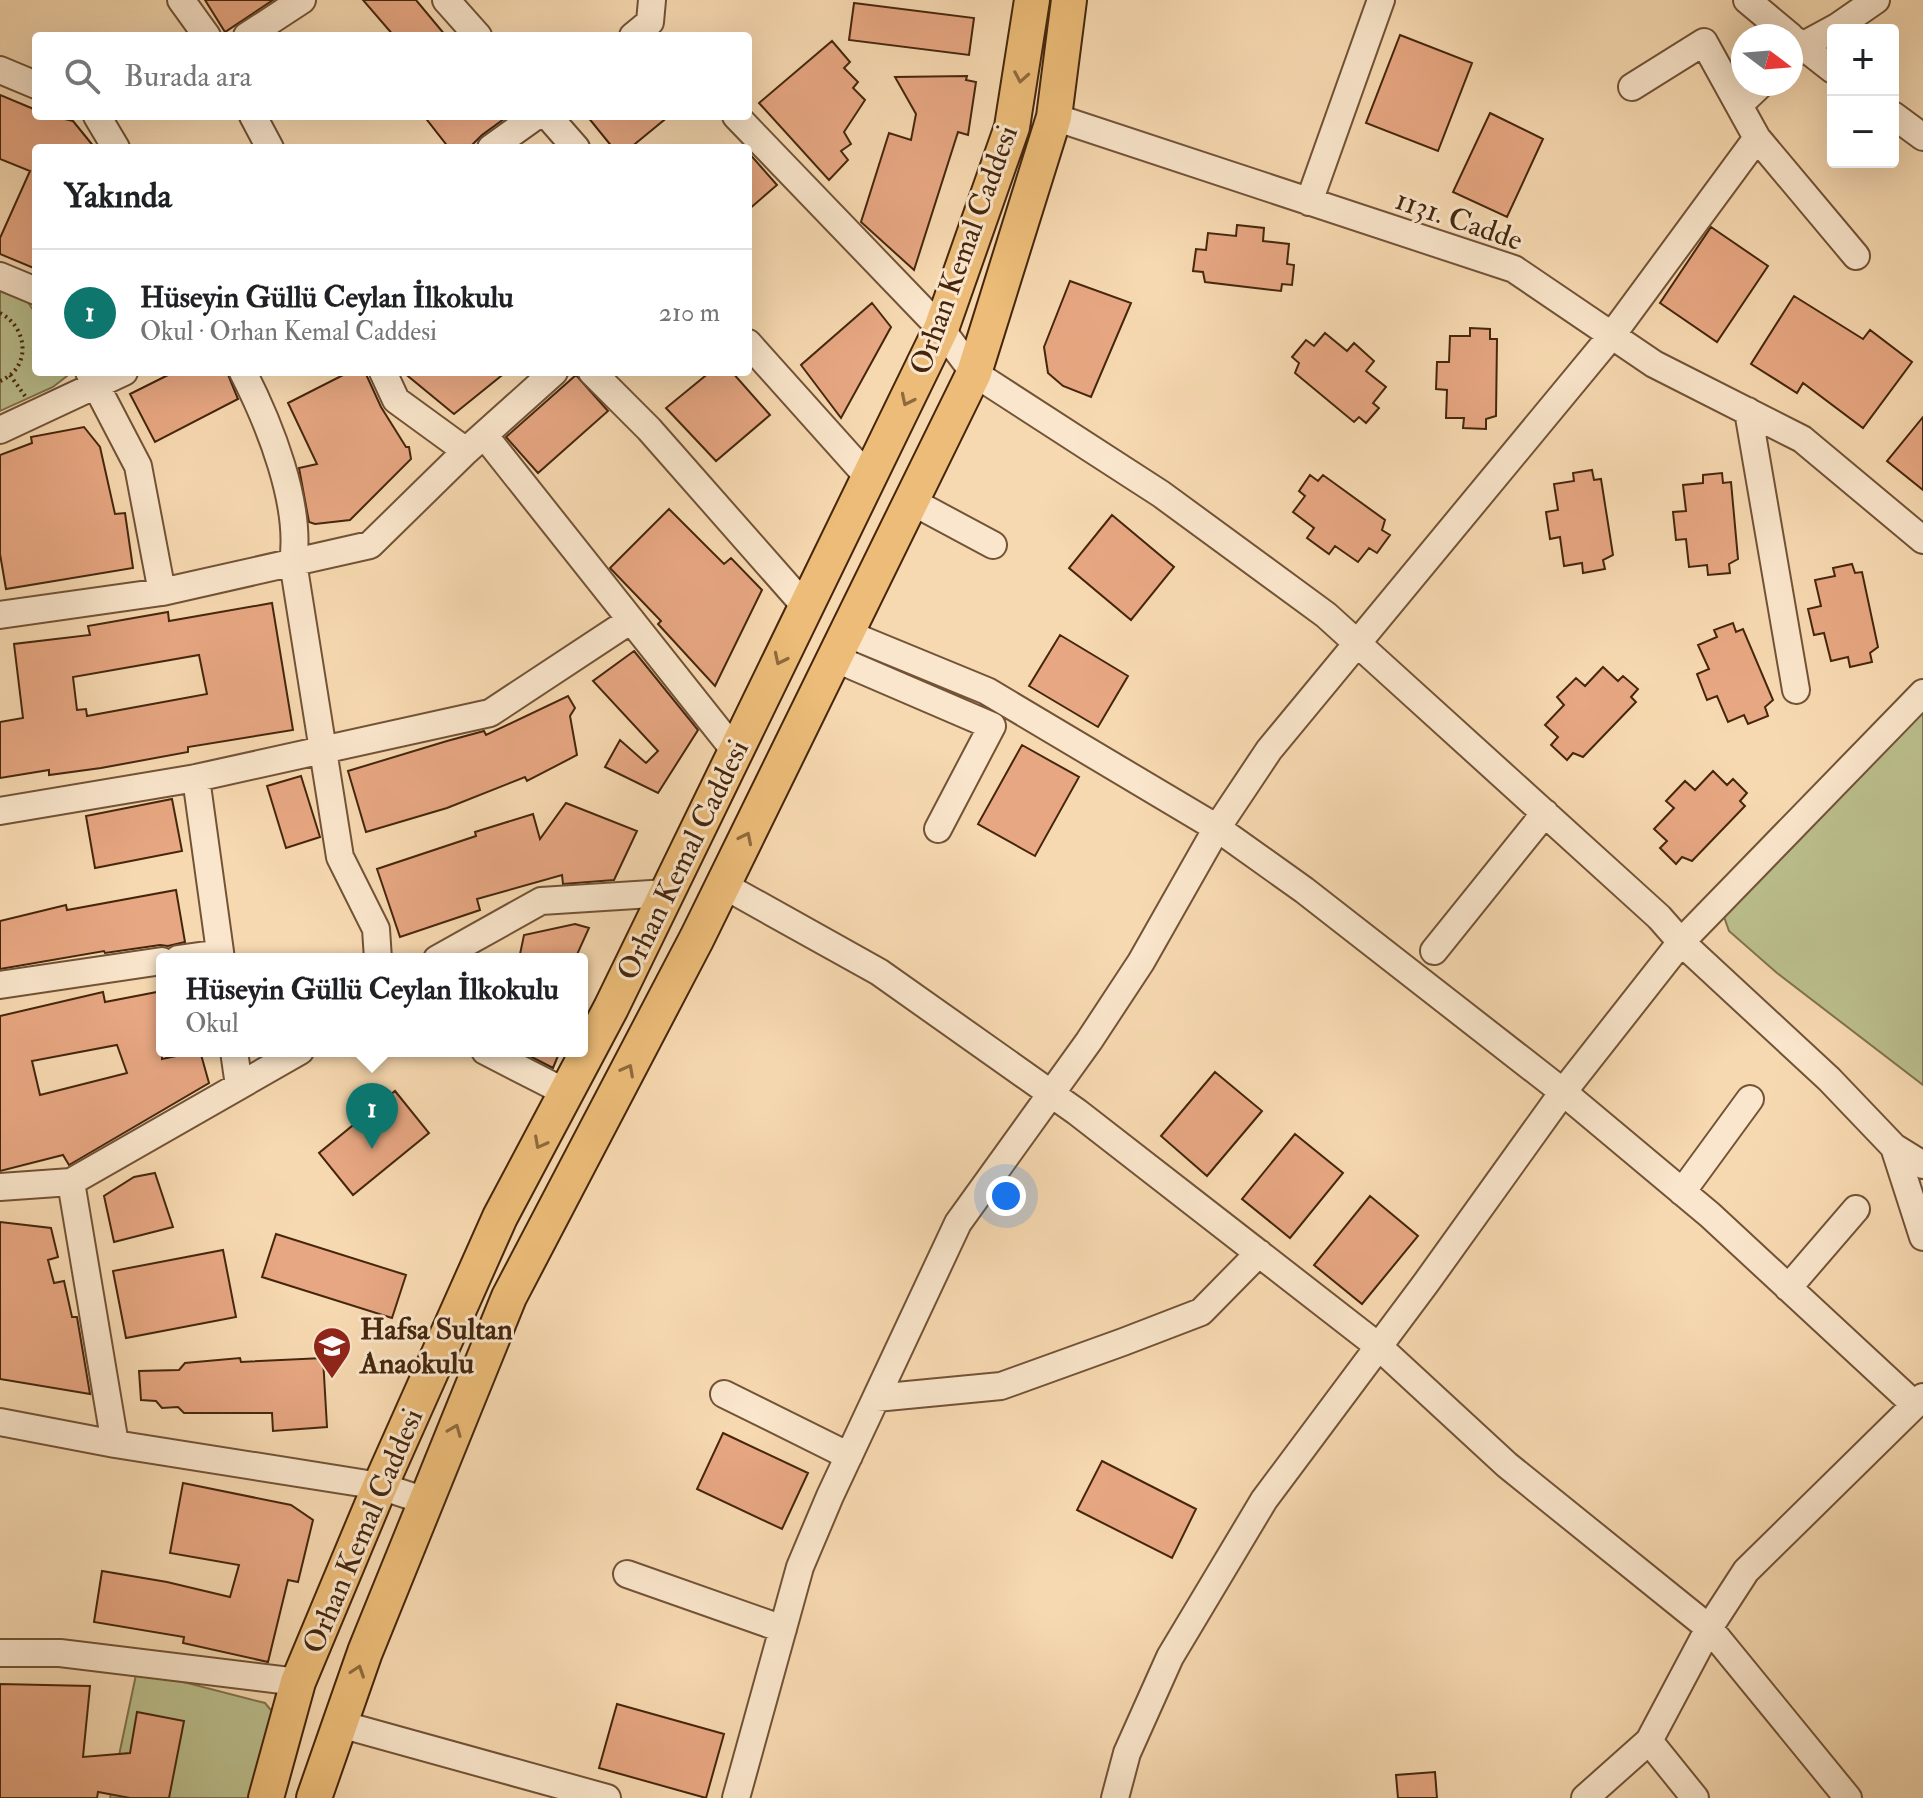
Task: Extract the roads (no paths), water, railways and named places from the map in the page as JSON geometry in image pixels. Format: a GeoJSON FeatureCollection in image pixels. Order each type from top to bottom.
{"type":"FeatureCollection","features":[{"type":"Feature","properties":{"kind":"main road","name":"Orhan Kemal Caddesi"},"geometry":{"type":"LineString","coordinates":[[588,1051],[941,329],[1012,127],[1032,0]]}},
{"type":"Feature","properties":{"kind":"main road","name":"Orhan Kemal Caddesi"},"geometry":{"type":"LineString","coordinates":[[314,1798],[365,1652],[509,1297],[723,885],[974,373],[1054,117],[1069,0]]}},
{"type":"Feature","properties":{"kind":"main road","name":"Orhan Kemal Caddesi"},"geometry":{"type":"LineString","coordinates":[[266,1798],[298,1682],[380,1486],[500,1217],[585,1057]]}},
{"type":"Feature","properties":{"kind":"street"},"geometry":{"type":"LineString","coordinates":[[181,0],[204,32]]}},
{"type":"Feature","properties":{"kind":"street"},"geometry":{"type":"LineString","coordinates":[[253,32],[302,0]]}},
{"type":"Feature","properties":{"kind":"street"},"geometry":{"type":"LineString","coordinates":[[446,0],[474,32]]}},
{"type":"Feature","properties":{"kind":"street"},"geometry":{"type":"LineString","coordinates":[[1309,202],[1381,0]]}},
{"type":"Feature","properties":{"kind":"street"},"geometry":{"type":"LineString","coordinates":[[1747,0],[1772,24]]}},
{"type":"Feature","properties":{"kind":"street"},"geometry":{"type":"LineString","coordinates":[[1803,40],[1837,27],[1876,0]]}},
{"type":"Feature","properties":{"kind":"street"},"geometry":{"type":"LineString","coordinates":[[1632,87],[1704,42],[1757,138],[1856,256]]}},
{"type":"Feature","properties":{"kind":"street"},"geometry":{"type":"LineString","coordinates":[[1803,50],[1827,66]]}},
{"type":"Feature","properties":{"kind":"street"},"geometry":{"type":"LineString","coordinates":[[0,70],[32,83]]}},
{"type":"Feature","properties":{"kind":"street"},"geometry":{"type":"LineString","coordinates":[[1739,105],[1748,96]]}},
{"type":"Feature","properties":{"kind":"street","name":"1131. Cadde"},"geometry":{"type":"LineString","coordinates":[[1054,117],[1514,269],[1654,364],[1802,439],[1923,540]]}},
{"type":"Feature","properties":{"kind":"street"},"geometry":{"type":"LineString","coordinates":[[1899,119],[1923,137]]}},
{"type":"Feature","properties":{"kind":"street"},"geometry":{"type":"LineString","coordinates":[[102,120],[114,144]]}},
{"type":"Feature","properties":{"kind":"street"},"geometry":{"type":"LineString","coordinates":[[255,120],[268,144]]}},
{"type":"Feature","properties":{"kind":"street"},"geometry":{"type":"LineString","coordinates":[[497,144],[530,120]]}},
{"type":"Feature","properties":{"kind":"street"},"geometry":{"type":"LineString","coordinates":[[552,120],[572,144]]}},
{"type":"Feature","properties":{"kind":"street"},"geometry":{"type":"LineString","coordinates":[[740,120],[941,329],[974,373],[1161,494],[1326,615],[1659,917],[1681,942],[1829,1079],[1894,1147],[1923,1165]]}},
{"type":"Feature","properties":{"kind":"street"},"geometry":{"type":"LineString","coordinates":[[736,1798],[800,1567],[958,1223],[1089,1041],[1141,962],[1217,828],[1269,750],[1612,335],[1757,138]]}},
{"type":"Feature","properties":{"kind":"street"},"geometry":{"type":"LineString","coordinates":[[0,276],[32,289]]}},
{"type":"Feature","properties":{"kind":"street"},"geometry":{"type":"LineString","coordinates":[[752,347],[869,478]]}},
{"type":"Feature","properties":{"kind":"street"},"geometry":{"type":"LineString","coordinates":[[245,376],[288,487],[296,543],[293,562],[340,857],[376,929],[378,953]]}},
{"type":"Feature","properties":{"kind":"street"},"geometry":{"type":"LineString","coordinates":[[385,376],[396,400],[475,443],[631,620],[735,751]]}},
{"type":"Feature","properties":{"kind":"street"},"geometry":{"type":"LineString","coordinates":[[0,615],[162,592],[370,545],[550,376]]}},
{"type":"Feature","properties":{"kind":"street"},"geometry":{"type":"LineString","coordinates":[[596,376],[649,429],[805,606]]}},
{"type":"Feature","properties":{"kind":"street"},"geometry":{"type":"LineString","coordinates":[[0,430],[93,378],[138,466],[162,592]]}},
{"type":"Feature","properties":{"kind":"street"},"geometry":{"type":"LineString","coordinates":[[1748,411],[1796,690]]}},
{"type":"Feature","properties":{"kind":"street"},"geometry":{"type":"LineString","coordinates":[[911,501],[993,545]]}},
{"type":"Feature","properties":{"kind":"street"},"geometry":{"type":"LineString","coordinates":[[0,811],[196,778],[490,713],[631,620]]}},
{"type":"Feature","properties":{"kind":"street"},"geometry":{"type":"LineString","coordinates":[[840,645],[987,691],[1217,828],[1304,890],[1563,1092],[1682,1192],[1919,1401],[1746,1571],[1709,1628],[1649,1741],[1585,1798]]}},
{"type":"Feature","properties":{"kind":"street"},"geometry":{"type":"LineString","coordinates":[[840,645],[992,726],[938,829]]}},
{"type":"Feature","properties":{"kind":"street"},"geometry":{"type":"LineString","coordinates":[[1115,1798],[1127,1753],[1170,1657],[1264,1500],[1563,1092],[1681,942],[1923,693]]}},
{"type":"Feature","properties":{"kind":"street"},"geometry":{"type":"LineString","coordinates":[[196,778],[221,953]]}},
{"type":"Feature","properties":{"kind":"street"},"geometry":{"type":"LineString","coordinates":[[1434,951],[1545,813]]}},
{"type":"Feature","properties":{"kind":"street"},"geometry":{"type":"LineString","coordinates":[[723,885],[879,972],[1050,1092],[1378,1346],[1507,1465],[1709,1628],[1848,1798]]}},
{"type":"Feature","properties":{"kind":"street"},"geometry":{"type":"LineString","coordinates":[[448,953],[541,901],[667,893]]}},
{"type":"Feature","properties":{"kind":"street"},"geometry":{"type":"LineString","coordinates":[[0,985],[156,962]]}},
{"type":"Feature","properties":{"kind":"street"},"geometry":{"type":"LineString","coordinates":[[235,1057],[239,1086]]}},
{"type":"Feature","properties":{"kind":"street"},"geometry":{"type":"LineString","coordinates":[[0,1187],[71,1182],[290,1057]]}},
{"type":"Feature","properties":{"kind":"street"},"geometry":{"type":"LineString","coordinates":[[497,1057],[567,1093]]}},
{"type":"Feature","properties":{"kind":"street"},"geometry":{"type":"LineString","coordinates":[[1682,1192],[1750,1099]]}},
{"type":"Feature","properties":{"kind":"street"},"geometry":{"type":"LineString","coordinates":[[1894,1147],[1923,1237]]}},
{"type":"Feature","properties":{"kind":"street"},"geometry":{"type":"LineString","coordinates":[[71,1182],[115,1444]]}},
{"type":"Feature","properties":{"kind":"street"},"geometry":{"type":"LineString","coordinates":[[1788,1288],[1856,1209]]}},
{"type":"Feature","properties":{"kind":"street"},"geometry":{"type":"LineString","coordinates":[[876,1398],[1001,1386],[1123,1342],[1201,1312],[1259,1253]]}},
{"type":"Feature","properties":{"kind":"street"},"geometry":{"type":"LineString","coordinates":[[724,1394],[849,1456]]}},
{"type":"Feature","properties":{"kind":"street"},"geometry":{"type":"LineString","coordinates":[[0,1422],[115,1444],[380,1486],[426,1501]]}},
{"type":"Feature","properties":{"kind":"street"},"geometry":{"type":"LineString","coordinates":[[627,1574],[783,1629]]}},
{"type":"Feature","properties":{"kind":"street"},"geometry":{"type":"LineString","coordinates":[[0,1653],[60,1653],[298,1682]]}},
{"type":"Feature","properties":{"kind":"street"},"geometry":{"type":"LineString","coordinates":[[340,1724],[542,1789],[607,1798]]}},
{"type":"Feature","properties":{"kind":"street"},"geometry":{"type":"LineString","coordinates":[[1649,1741],[1695,1798]]}},
{"type":"Feature","properties":{"kind":"place","name":"Hüseyin Güllü Ceylan İlkokulu"},"geometry":{"type":"Point","coordinates":[372,1149]}},
{"type":"Feature","properties":{"kind":"place","name":"Hafsa Sultan Anaokulu"},"geometry":{"type":"Point","coordinates":[332,1380]}}]}
